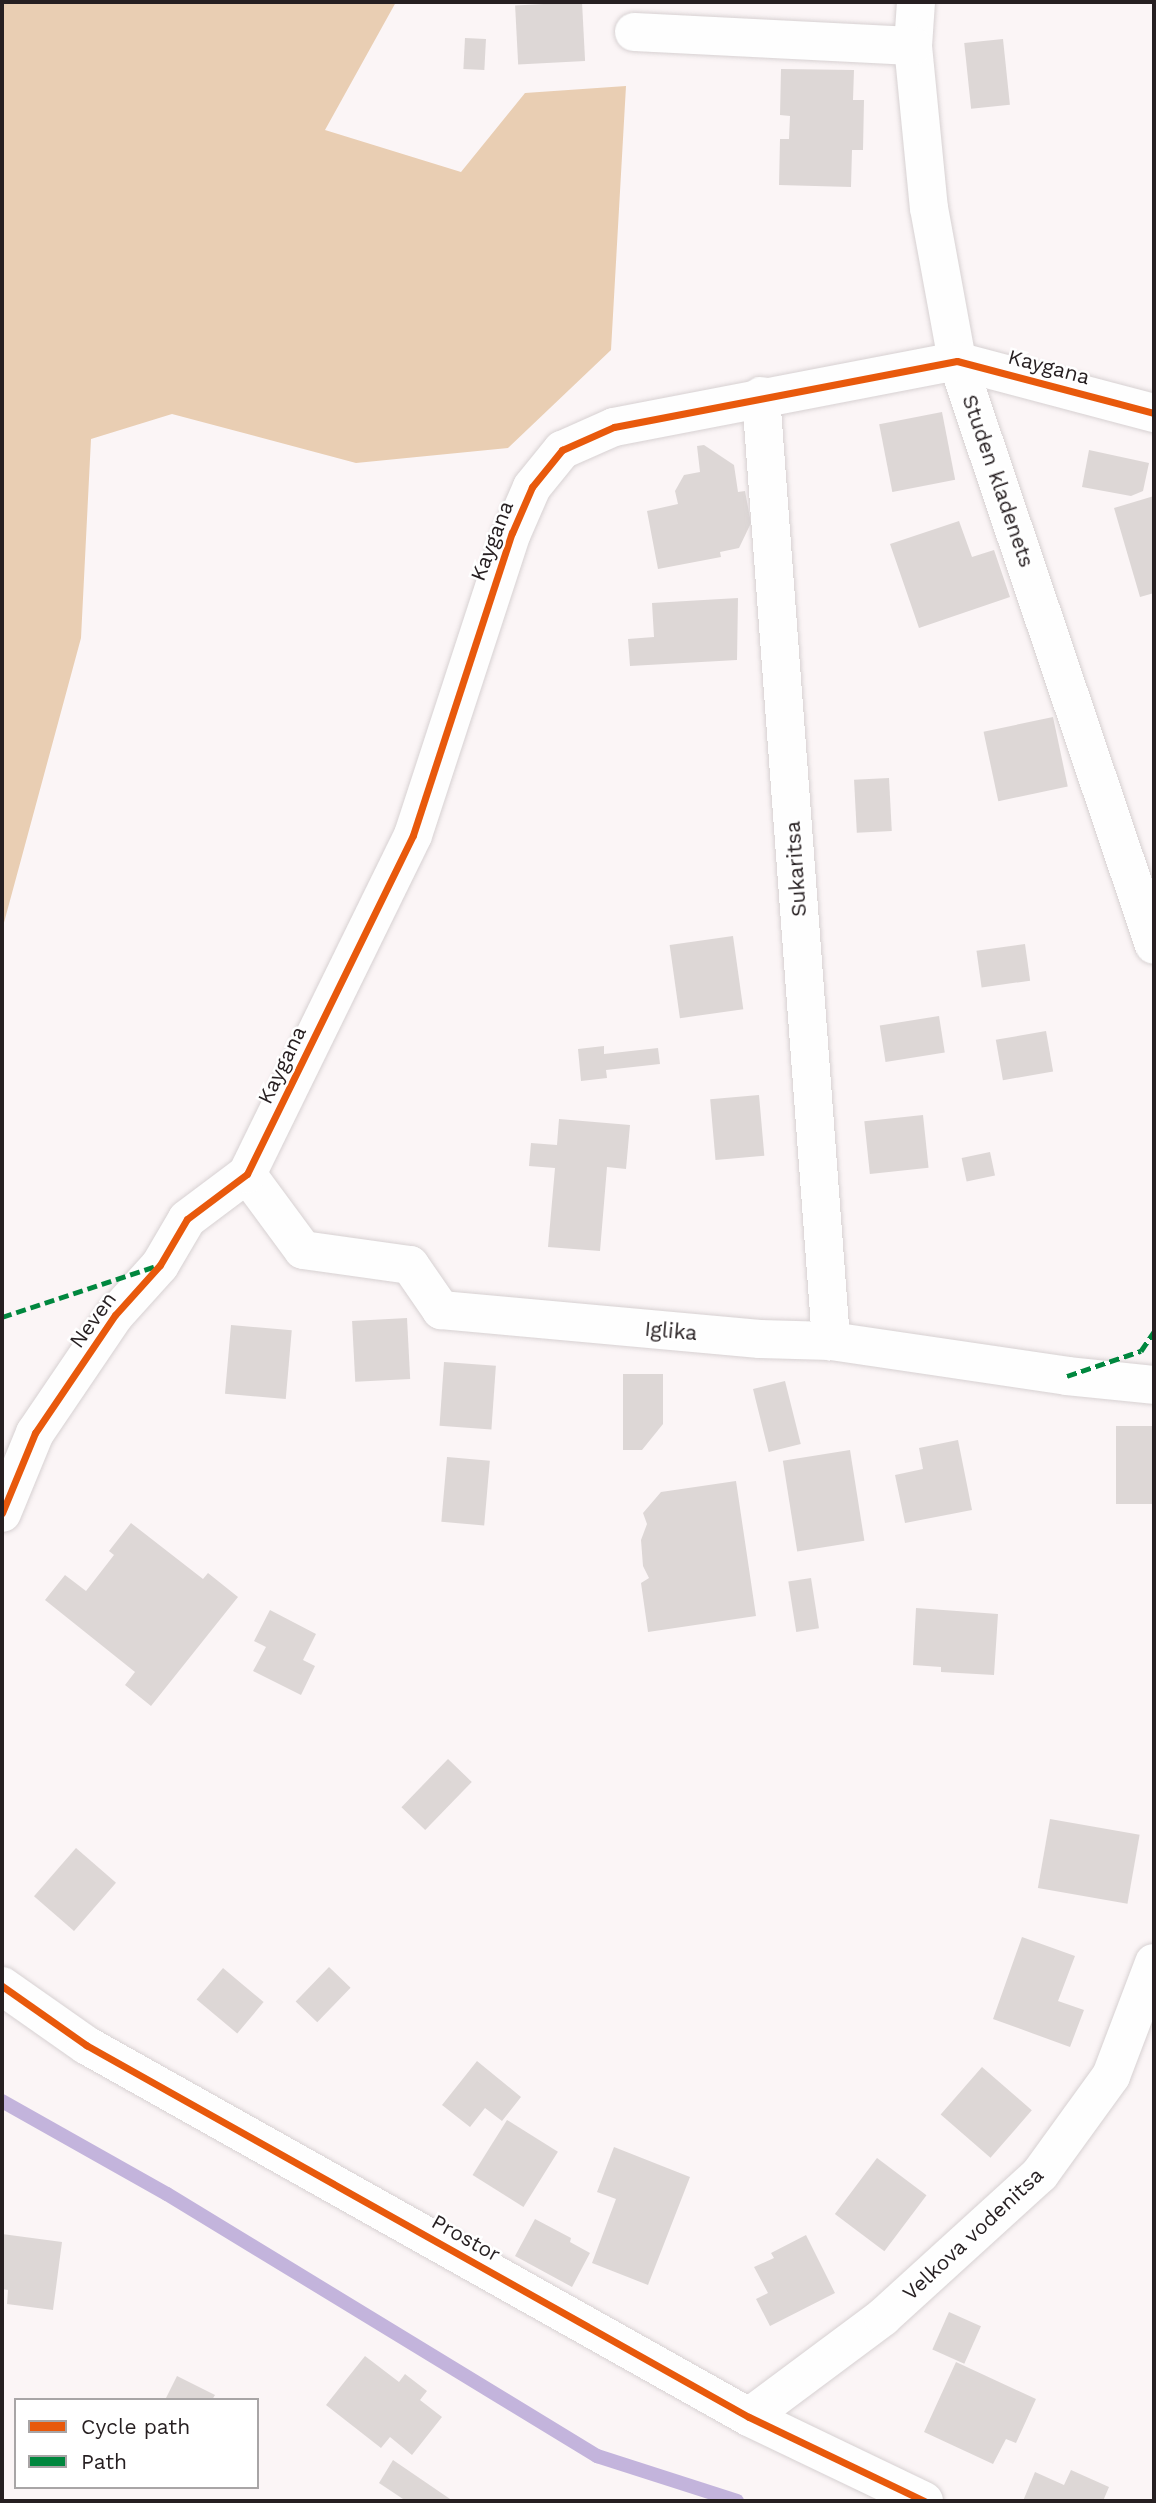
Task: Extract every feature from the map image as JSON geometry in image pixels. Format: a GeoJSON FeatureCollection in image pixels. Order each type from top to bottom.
{"type":"FeatureCollection","features":[{"type":"Feature","properties":{"kind":"street","name":"Studen kladenets"},"geometry":{"type":"LineString","coordinates":[[916,2],[914,46],[929,208],[957,361],[1154,945]]}},
{"type":"Feature","properties":{"kind":"street"},"geometry":{"type":"LineString","coordinates":[[634,32],[914,46]]}},
{"type":"Feature","properties":{"kind":"street","name":"Kaygana"},"geometry":{"type":"LineString","coordinates":[[247,1174],[413,835],[482,617],[532,487],[562,450],[614,427],[761,396],[957,361],[1154,413]]}},
{"type":"Feature","properties":{"kind":"street","name":"Sukaritsa"},"geometry":{"type":"LineString","coordinates":[[761,396],[831,1341]]}},
{"type":"Feature","properties":{"kind":"street","name":"Iglika"},"geometry":{"type":"LineString","coordinates":[[247,1174],[303,1250],[410,1265],[441,1310],[761,1339],[831,1341],[1067,1376],[1154,1385]]}},
{"type":"Feature","properties":{"kind":"street","name":"Neven"},"geometry":{"type":"LineString","coordinates":[[2,1513],[35,1433],[115,1315],[160,1265],[187,1219],[247,1174]]}},
{"type":"Feature","properties":{"kind":"street","name":"Velkova vodenitsa"},"geometry":{"type":"LineString","coordinates":[[749,2417],[883,2317],[1040,2174],[1111,2076],[1154,1962]]}},
{"type":"Feature","properties":{"kind":"street","name":"Prostor"},"geometry":{"type":"LineString","coordinates":[[2,1986],[86,2045],[749,2417],[924,2501]]}},
{"type":"Feature","properties":{"kind":"shaded area"},"geometry":{"type":"Polygon","coordinates":[[[2,2],[396,2],[325,130],[461,172],[525,93],[626,86],[611,350],[508,448],[356,463],[172,414],[91,439],[81,638],[2,930],[2,2]]]}},
{"type":"Feature","properties":{"kind":"building"},"geometry":{"type":"Polygon","coordinates":[[[582,2],[585,61],[518,64],[515,6],[582,2]]]}},
{"type":"Feature","properties":{"kind":"building"},"geometry":{"type":"Polygon","coordinates":[[[465,38],[486,39],[484,70],[463,69],[465,38]]]}},
{"type":"Feature","properties":{"kind":"building"},"geometry":{"type":"Polygon","coordinates":[[[1003,39],[1010,105],[971,109],[964,43],[1003,39]]]}},
{"type":"Feature","properties":{"kind":"building"},"geometry":{"type":"Polygon","coordinates":[[[781,69],[854,70],[853,100],[864,100],[863,150],[852,150],[851,187],[779,185],[780,139],[789,139],[790,116],[780,115],[781,69]]]}},
{"type":"Feature","properties":{"kind":"building"},"geometry":{"type":"Polygon","coordinates":[[[942,412],[955,480],[892,492],[879,424],[942,412]]]}},
{"type":"Feature","properties":{"kind":"building"},"geometry":{"type":"Polygon","coordinates":[[[704,445],[734,465],[738,492],[745,491],[751,523],[739,548],[720,552],[721,557],[658,569],[647,511],[678,504],[675,491],[684,475],[700,472],[697,446],[704,445]]]}},
{"type":"Feature","properties":{"kind":"building"},"geometry":{"type":"Polygon","coordinates":[[[1089,450],[1149,463],[1143,491],[1131,496],[1082,487],[1089,450]]]}},
{"type":"Feature","properties":{"kind":"building"},"geometry":{"type":"Polygon","coordinates":[[[1154,496],[1154,593],[1140,597],[1114,508],[1154,496]]]}},
{"type":"Feature","properties":{"kind":"building"},"geometry":{"type":"Polygon","coordinates":[[[959,521],[972,557],[994,550],[1010,597],[919,628],[890,544],[959,521]]]}},
{"type":"Feature","properties":{"kind":"building"},"geometry":{"type":"Polygon","coordinates":[[[738,598],[737,660],[630,666],[628,639],[654,637],[652,603],[738,598]]]}},
{"type":"Feature","properties":{"kind":"building"},"geometry":{"type":"Polygon","coordinates":[[[1053,717],[1068,786],[998,801],[984,732],[1053,717]]]}},
{"type":"Feature","properties":{"kind":"building"},"geometry":{"type":"Polygon","coordinates":[[[889,778],[892,831],[857,833],[854,780],[889,778]]]}},
{"type":"Feature","properties":{"kind":"building"},"geometry":{"type":"Polygon","coordinates":[[[733,936],[743,1009],[680,1018],[670,945],[733,936]]]}},
{"type":"Feature","properties":{"kind":"building"},"geometry":{"type":"Polygon","coordinates":[[[1025,944],[1030,981],[982,987],[976,951],[1025,944]]]}},
{"type":"Feature","properties":{"kind":"building"},"geometry":{"type":"Polygon","coordinates":[[[939,1016],[945,1053],[886,1062],[880,1025],[939,1016]]]}},
{"type":"Feature","properties":{"kind":"building"},"geometry":{"type":"Polygon","coordinates":[[[1046,1031],[1053,1071],[1003,1080],[996,1040],[1046,1031]]]}},
{"type":"Feature","properties":{"kind":"building"},"geometry":{"type":"Polygon","coordinates":[[[604,1046],[604,1054],[658,1048],[660,1064],[606,1070],[607,1078],[581,1081],[578,1049],[604,1046]]]}},
{"type":"Feature","properties":{"kind":"building"},"geometry":{"type":"Polygon","coordinates":[[[759,1095],[764,1156],[716,1160],[710,1099],[759,1095]]]}},
{"type":"Feature","properties":{"kind":"building"},"geometry":{"type":"Polygon","coordinates":[[[923,1115],[929,1168],[870,1174],[864,1121],[923,1115]]]}},
{"type":"Feature","properties":{"kind":"building"},"geometry":{"type":"Polygon","coordinates":[[[559,1119],[630,1125],[626,1169],[607,1167],[600,1251],[548,1247],[555,1168],[529,1166],[531,1143],[557,1145],[559,1119]]]}},
{"type":"Feature","properties":{"kind":"building"},"geometry":{"type":"Polygon","coordinates":[[[990,1152],[995,1175],[967,1182],[962,1158],[990,1152]]]}},
{"type":"Feature","properties":{"kind":"building"},"geometry":{"type":"Polygon","coordinates":[[[407,1318],[410,1379],[355,1382],[352,1321],[407,1318]]]}},
{"type":"Feature","properties":{"kind":"building"},"geometry":{"type":"Polygon","coordinates":[[[231,1325],[292,1330],[286,1399],[225,1394],[231,1325]]]}},
{"type":"Feature","properties":{"kind":"building"},"geometry":{"type":"Polygon","coordinates":[[[444,1362],[496,1366],[491,1429],[440,1426],[444,1362]]]}},
{"type":"Feature","properties":{"kind":"building"},"geometry":{"type":"Polygon","coordinates":[[[623,1374],[663,1374],[663,1424],[642,1450],[623,1450],[623,1374]]]}},
{"type":"Feature","properties":{"kind":"building"},"geometry":{"type":"Polygon","coordinates":[[[785,1381],[801,1444],[769,1452],[753,1389],[785,1381]]]}},
{"type":"Feature","properties":{"kind":"building"},"geometry":{"type":"Polygon","coordinates":[[[1116,1426],[1154,1426],[1154,1504],[1116,1504],[1116,1426]]]}},
{"type":"Feature","properties":{"kind":"building"},"geometry":{"type":"Polygon","coordinates":[[[958,1440],[972,1510],[905,1523],[895,1475],[923,1469],[919,1448],[958,1440]]]}},
{"type":"Feature","properties":{"kind":"building"},"geometry":{"type":"Polygon","coordinates":[[[850,1450],[864,1541],[797,1552],[783,1461],[850,1450]]]}},
{"type":"Feature","properties":{"kind":"building"},"geometry":{"type":"Polygon","coordinates":[[[447,1457],[490,1461],[484,1526],[441,1522],[447,1457]]]}},
{"type":"Feature","properties":{"kind":"building"},"geometry":{"type":"Polygon","coordinates":[[[736,1481],[756,1616],[648,1632],[641,1583],[649,1578],[643,1566],[641,1540],[647,1524],[643,1513],[661,1492],[736,1481]]]}},
{"type":"Feature","properties":{"kind":"building"},"geometry":{"type":"Polygon","coordinates":[[[131,1523],[203,1579],[208,1573],[238,1597],[151,1706],[125,1685],[135,1672],[45,1600],[65,1575],[86,1591],[114,1555],[109,1551],[131,1523]]]}},
{"type":"Feature","properties":{"kind":"building"},"geometry":{"type":"Polygon","coordinates":[[[811,1578],[819,1628],[796,1632],[788,1582],[811,1578]]]}},
{"type":"Feature","properties":{"kind":"building"},"geometry":{"type":"Polygon","coordinates":[[[916,1608],[998,1614],[994,1675],[941,1672],[941,1667],[913,1665],[916,1608]]]}},
{"type":"Feature","properties":{"kind":"building"},"geometry":{"type":"Polygon","coordinates":[[[270,1610],[316,1634],[303,1660],[315,1666],[301,1695],[253,1671],[266,1647],[254,1641],[270,1610]]]}},
{"type":"Feature","properties":{"kind":"building"},"geometry":{"type":"Polygon","coordinates":[[[448,1759],[472,1782],[425,1830],[401,1807],[448,1759]]]}},
{"type":"Feature","properties":{"kind":"building"},"geometry":{"type":"Polygon","coordinates":[[[1050,1819],[1140,1835],[1127,1904],[1038,1888],[1050,1819]]]}},
{"type":"Feature","properties":{"kind":"building"},"geometry":{"type":"Polygon","coordinates":[[[76,1848],[116,1883],[74,1931],[34,1896],[76,1848]]]}},
{"type":"Feature","properties":{"kind":"building"},"geometry":{"type":"Polygon","coordinates":[[[1022,1937],[1075,1956],[1058,2001],[1084,2010],[1070,2047],[993,2019],[1022,1937]]]}},
{"type":"Feature","properties":{"kind":"building"},"geometry":{"type":"Polygon","coordinates":[[[329,1967],[351,1988],[317,2022],[296,2002],[329,1967]]]}},
{"type":"Feature","properties":{"kind":"building"},"geometry":{"type":"Polygon","coordinates":[[[223,1968],[264,2002],[237,2033],[197,1999],[223,1968]]]}},
{"type":"Feature","properties":{"kind":"building"},"geometry":{"type":"Polygon","coordinates":[[[477,2061],[521,2097],[502,2121],[485,2108],[470,2127],[442,2105],[477,2061]]]}},
{"type":"Feature","properties":{"kind":"building"},"geometry":{"type":"Polygon","coordinates":[[[982,2067],[1032,2110],[990,2158],[941,2115],[982,2067]]]}},
{"type":"Feature","properties":{"kind":"building"},"geometry":{"type":"Polygon","coordinates":[[[507,2120],[558,2152],[523,2207],[473,2175],[507,2120]]]}},
{"type":"Feature","properties":{"kind":"building"},"geometry":{"type":"Polygon","coordinates":[[[614,2147],[690,2177],[648,2285],[592,2263],[616,2199],[597,2192],[614,2147]]]}},
{"type":"Feature","properties":{"kind":"building"},"geometry":{"type":"Polygon","coordinates":[[[877,2158],[927,2195],[884,2251],[835,2214],[877,2158]]]}},
{"type":"Feature","properties":{"kind":"building"},"geometry":{"type":"Polygon","coordinates":[[[535,2219],[571,2238],[570,2242],[590,2253],[572,2287],[515,2256],[535,2219]]]}},
{"type":"Feature","properties":{"kind":"building"},"geometry":{"type":"Polygon","coordinates":[[[2,2234],[62,2242],[53,2310],[7,2304],[8,2290],[2,2289],[2,2234]]]}},
{"type":"Feature","properties":{"kind":"building"},"geometry":{"type":"Polygon","coordinates":[[[806,2235],[835,2293],[770,2326],[756,2299],[768,2293],[754,2267],[774,2258],[771,2253],[806,2235]]]}},
{"type":"Feature","properties":{"kind":"building"},"geometry":{"type":"Polygon","coordinates":[[[949,2312],[981,2326],[964,2364],[932,2349],[949,2312]]]}},
{"type":"Feature","properties":{"kind":"building"},"geometry":{"type":"Polygon","coordinates":[[[365,2356],[399,2382],[405,2374],[427,2391],[420,2400],[442,2417],[412,2455],[390,2437],[381,2448],[326,2405],[365,2356]]]}},
{"type":"Feature","properties":{"kind":"building"},"geometry":{"type":"Polygon","coordinates":[[[956,2362],[1036,2399],[1016,2443],[1006,2439],[993,2464],[924,2432],[956,2362]]]}},
{"type":"Feature","properties":{"kind":"building"},"geometry":{"type":"Polygon","coordinates":[[[177,2376],[215,2395],[213,2398],[166,2398],[177,2376]]]}},
{"type":"Feature","properties":{"kind":"building"},"geometry":{"type":"Polygon","coordinates":[[[393,2460],[453,2501],[406,2501],[379,2483],[393,2460]]]}},
{"type":"Feature","properties":{"kind":"building"},"geometry":{"type":"Polygon","coordinates":[[[1071,2470],[1109,2487],[1103,2501],[1023,2501],[1035,2472],[1064,2485],[1071,2470]]]}},
{"type":"Feature","properties":{"kind":"waterway"},"geometry":{"type":"LineString","coordinates":[[2,2101],[167,2194],[597,2456],[737,2501]]}},
{"type":"Feature","properties":{"kind":"marked path"},"geometry":{"type":"LineString","coordinates":[[2,1317],[156,1266]]}},
{"type":"Feature","properties":{"kind":"marked path"},"geometry":{"type":"LineString","coordinates":[[1067,1376],[1141,1351],[1154,1332]]}},
{"type":"Feature","properties":{"kind":"cycle path"},"geometry":{"type":"LineString","coordinates":[[2,1513],[35,1433],[115,1315],[160,1265],[187,1219],[247,1174],[413,835],[512,533],[532,487],[562,450],[614,427],[957,361],[1154,413]]}},
{"type":"Feature","properties":{"kind":"cycle path"},"geometry":{"type":"LineString","coordinates":[[2,1986],[86,2045],[749,2417],[924,2501]]}}]}
